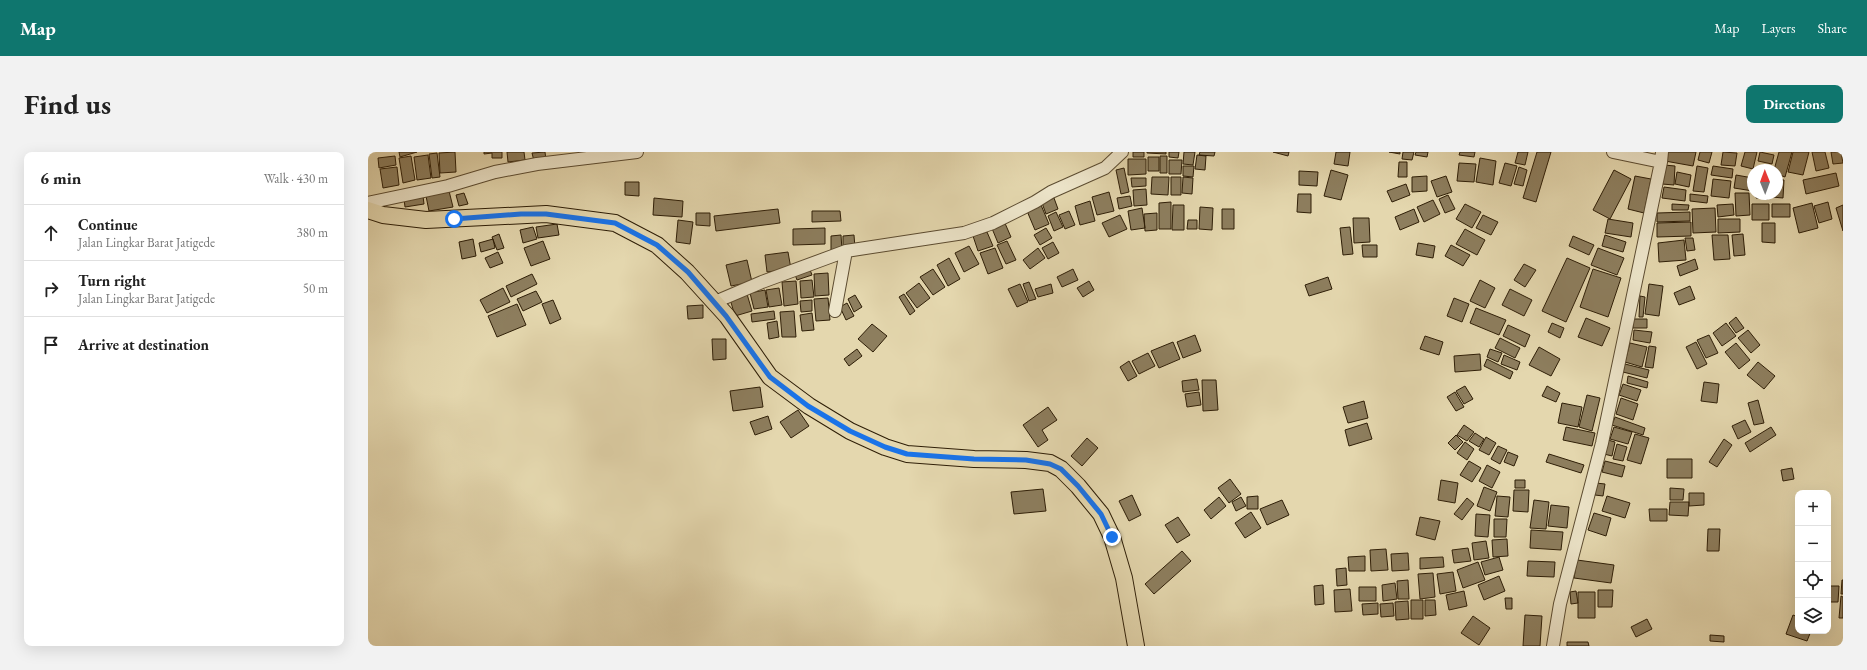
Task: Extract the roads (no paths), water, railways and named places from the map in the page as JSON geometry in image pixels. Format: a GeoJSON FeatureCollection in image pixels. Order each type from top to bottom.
{"type":"FeatureCollection","features":[{"type":"Feature","properties":{"kind":"main road"},"geometry":{"type":"LineString","coordinates":[[368,210],[383,215],[426,220],[546,214],[615,223],[657,245],[688,272],[715,302],[770,377],[803,402],[850,431],[885,447],[907,454],[959,459],[1026,460],[1050,464],[1061,469],[1078,486],[1101,514],[1112,537],[1124,578],[1136,646]]}},
{"type":"Feature","properties":{"kind":"street"},"geometry":{"type":"LineString","coordinates":[[368,203],[418,193],[495,172],[638,152]]}},
{"type":"Feature","properties":{"kind":"street"},"geometry":{"type":"LineString","coordinates":[[715,302],[762,282],[846,251],[964,233],[1006,217],[1051,192],[1105,168],[1122,152]]}},
{"type":"Feature","properties":{"kind":"street"},"geometry":{"type":"LineString","coordinates":[[1553,646],[1560,604],[1602,443],[1661,157],[1614,152]]}},
{"type":"Feature","properties":{"kind":"street"},"geometry":{"type":"LineString","coordinates":[[835,310],[846,251]]}}]}
